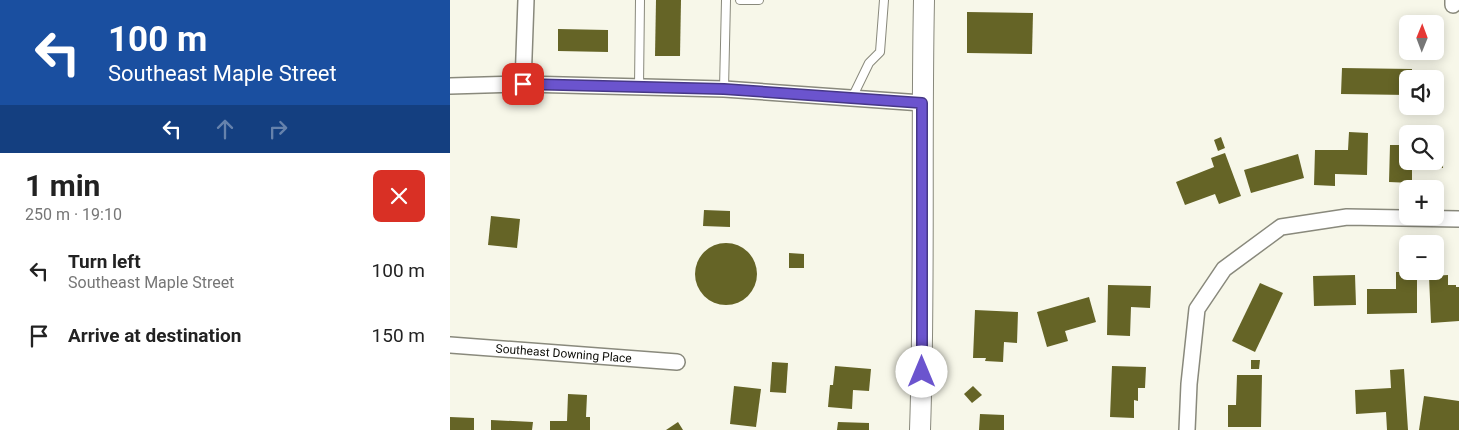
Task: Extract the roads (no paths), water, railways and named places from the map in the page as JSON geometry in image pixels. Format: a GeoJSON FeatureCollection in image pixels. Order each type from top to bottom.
{"type":"FeatureCollection","features":[{"type":"Feature","properties":{"kind":"main road"},"geometry":{"type":"LineString","coordinates":[[920,430],[924,0]]}},
{"type":"Feature","properties":{"kind":"street"},"geometry":{"type":"LineString","coordinates":[[523,84],[526,0]]}},
{"type":"Feature","properties":{"kind":"street"},"geometry":{"type":"LineString","coordinates":[[450,86],[523,84],[724,89],[922,103]]}},
{"type":"Feature","properties":{"kind":"street"},"geometry":{"type":"LineString","coordinates":[[1187,430],[1189,384],[1197,309],[1224,269],[1281,227],[1347,217],[1459,219]]}},
{"type":"Feature","properties":{"kind":"street","name":"Southeast Downing Place"},"geometry":{"type":"LineString","coordinates":[[450,345],[676,362]]}},
{"type":"Feature","properties":{"kind":"lane"},"geometry":{"type":"LineString","coordinates":[[639,87],[640,0]]}},
{"type":"Feature","properties":{"kind":"lane"},"geometry":{"type":"LineString","coordinates":[[724,89],[726,0]]}},
{"type":"Feature","properties":{"kind":"lane"},"geometry":{"type":"LineString","coordinates":[[740,0],[760,0]]}},
{"type":"Feature","properties":{"kind":"lane"},"geometry":{"type":"LineString","coordinates":[[852,98],[869,63],[880,52],[884,0]]}}]}
